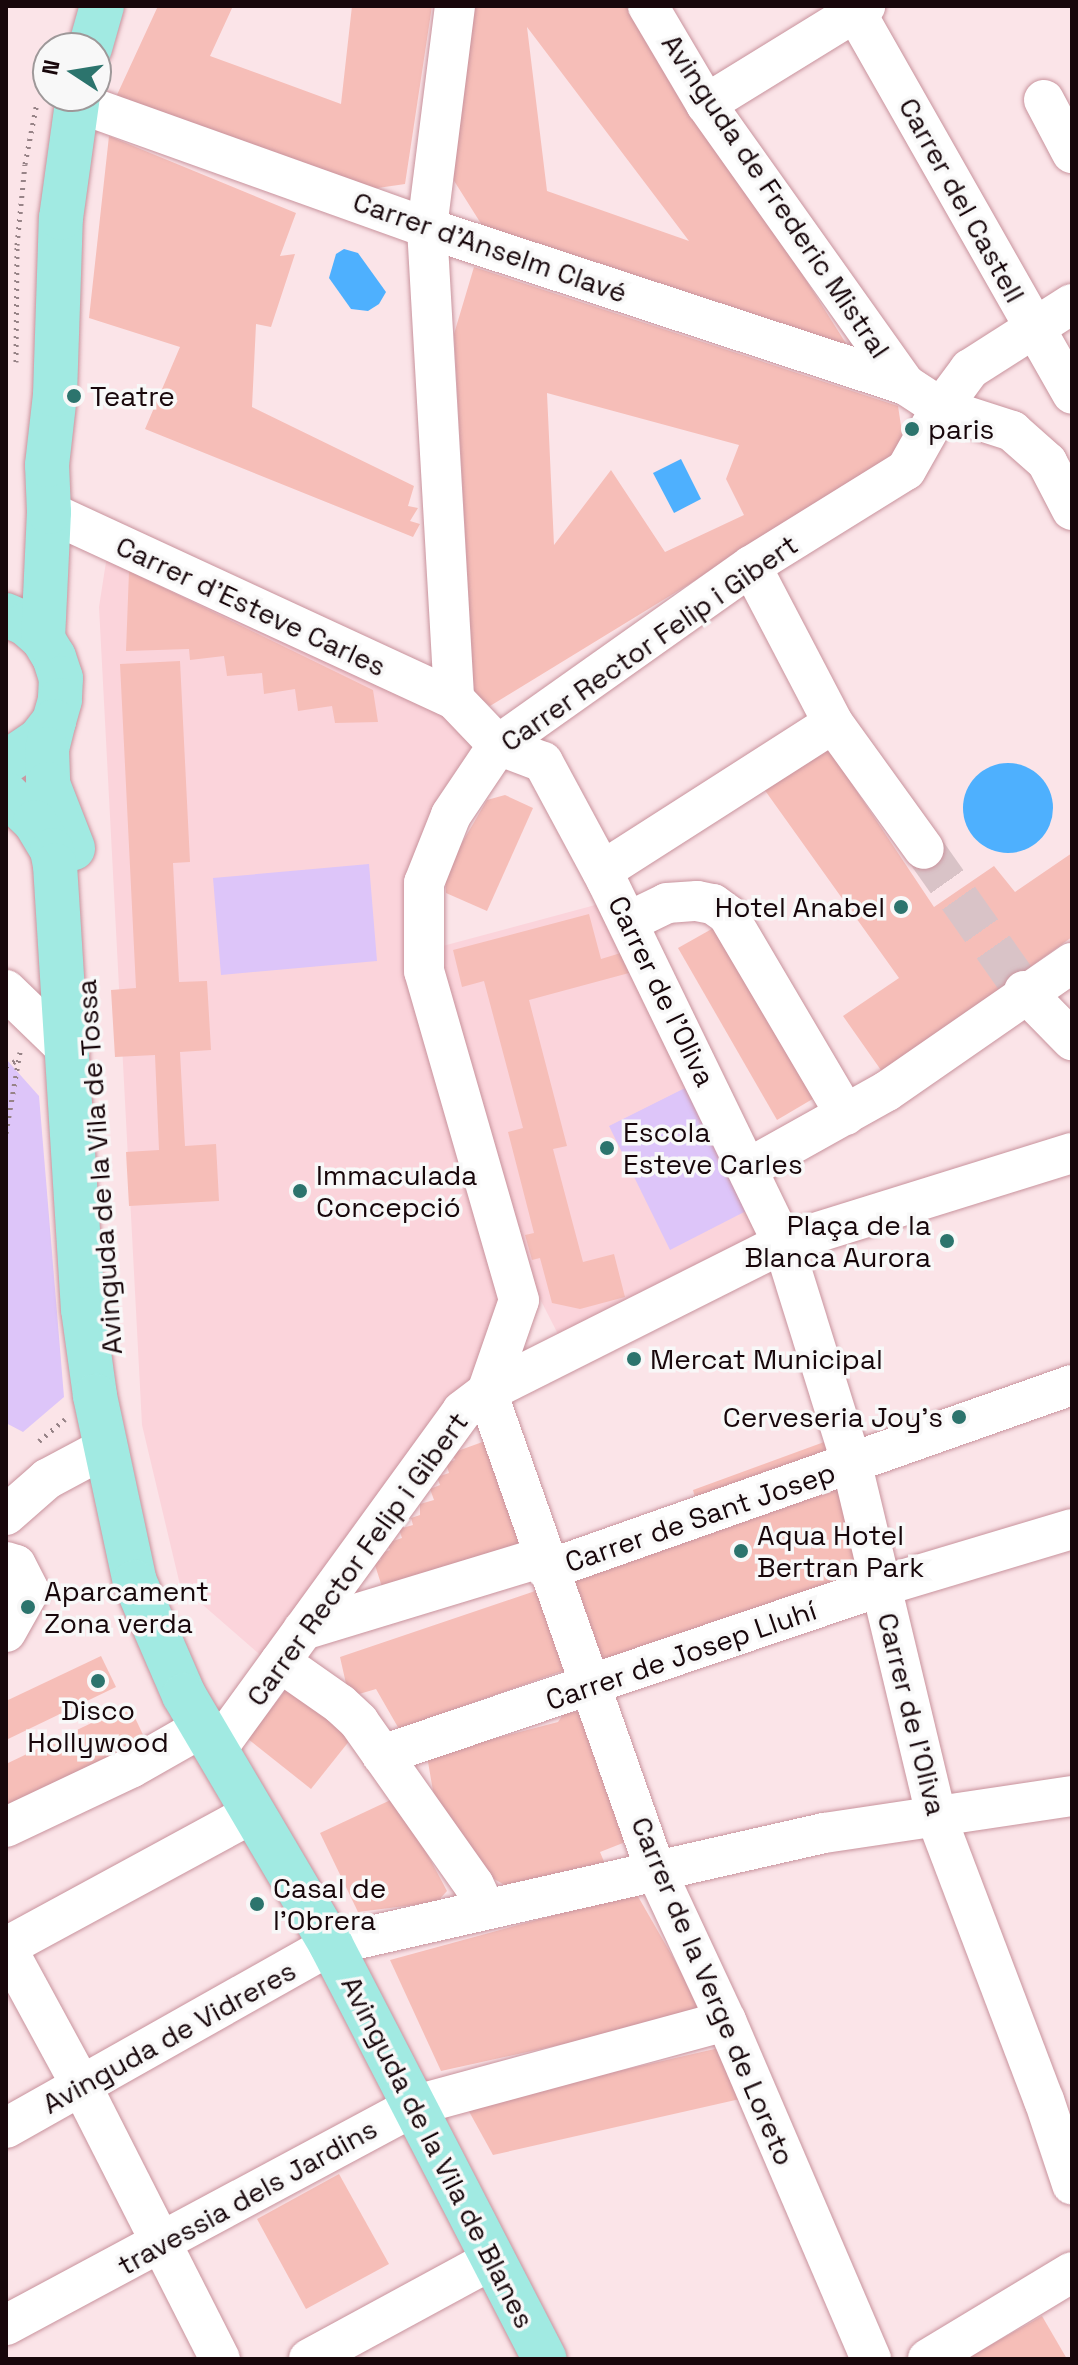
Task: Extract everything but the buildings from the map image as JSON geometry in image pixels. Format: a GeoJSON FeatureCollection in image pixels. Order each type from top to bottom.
{"type":"FeatureCollection","features":[{"type":"Feature","properties":{"kind":"main road"},"geometry":{"type":"LineString","coordinates":[[71,32],[78,6]]}},
{"type":"Feature","properties":{"kind":"main road"},"geometry":{"type":"LineString","coordinates":[[95,32],[102,6]]}},
{"type":"Feature","properties":{"kind":"main road"},"geometry":{"type":"LineString","coordinates":[[43,639],[49,512],[47,465],[55,395],[61,218],[69,112]]}},
{"type":"Feature","properties":{"kind":"main road"},"geometry":{"type":"LineString","coordinates":[[6,591],[23,574],[49,512]]}},
{"type":"Feature","properties":{"kind":"main road"},"geometry":{"type":"LineString","coordinates":[[6,615],[26,624],[43,639]]}},
{"type":"Feature","properties":{"kind":"main road","name":"Avinguda de la Vila de Tossa"},"geometry":{"type":"LineString","coordinates":[[43,639],[54,657],[61,678],[60,700],[46,770],[51,799],[72,845],[78,873],[101,1263],[111,1352],[152,1559],[209,1739]]}},
{"type":"Feature","properties":{"kind":"main road"},"geometry":{"type":"LineString","coordinates":[[6,762],[39,740],[54,721]]}},
{"type":"Feature","properties":{"kind":"main road","name":"Avinguda de la Vila de Tossa"},"geometry":{"type":"LineString","coordinates":[[6,794],[35,822],[52,850],[60,894],[83,1309],[105,1448],[135,1582],[150,1623],[209,1739],[331,1945]]}},
{"type":"Feature","properties":{"kind":"main road","name":"Avinguda de la Vila de Blanes"},"geometry":{"type":"LineString","coordinates":[[331,1945],[545,2359]]}},
{"type":"Feature","properties":{"kind":"street"},"geometry":{"type":"LineString","coordinates":[[455,6],[427,228],[454,699],[498,745]]}},
{"type":"Feature","properties":{"kind":"street","name":"Avinguda de Frederic Mistral"},"geometry":{"type":"LineString","coordinates":[[648,6],[706,104],[906,385]]}},
{"type":"Feature","properties":{"kind":"street"},"geometry":{"type":"LineString","coordinates":[[706,104],[858,8]]}},
{"type":"Feature","properties":{"kind":"street","name":"Carrer del Castell"},"geometry":{"type":"LineString","coordinates":[[858,8],[1072,394]]}},
{"type":"Feature","properties":{"kind":"street"},"geometry":{"type":"LineString","coordinates":[[1044,100],[1072,153]]}},
{"type":"Feature","properties":{"kind":"street","name":"Carrer d'Anselm Clavé"},"geometry":{"type":"LineString","coordinates":[[108,112],[427,228],[906,385]]}},
{"type":"Feature","properties":{"kind":"street"},"geometry":{"type":"LineString","coordinates":[[941,408],[970,369],[1072,304]]}},
{"type":"Feature","properties":{"kind":"street"},"geometry":{"type":"LineString","coordinates":[[906,385],[941,408],[1012,431],[1047,462],[1072,510]]}},
{"type":"Feature","properties":{"kind":"street","name":"Carrer Rector Felip i Gibert"},"geometry":{"type":"LineString","coordinates":[[209,1739],[292,1646],[462,1411],[487,1392],[519,1300],[424,971],[424,883],[451,815],[498,745],[751,566],[906,470],[941,408]]}},
{"type":"Feature","properties":{"kind":"street","name":"Carrer d'Esteve Carles"},"geometry":{"type":"LineString","coordinates":[[49,512],[454,699]]}},
{"type":"Feature","properties":{"kind":"street"},"geometry":{"type":"LineString","coordinates":[[751,566],[833,723],[924,849]]}},
{"type":"Feature","properties":{"kind":"street"},"geometry":{"type":"LineString","coordinates":[[602,871],[833,723]]}},
{"type":"Feature","properties":{"kind":"street","name":"Carrer de l'Oliva"},"geometry":{"type":"LineString","coordinates":[[498,745],[543,762],[628,922],[783,1243],[852,1465],[937,1819],[1058,2094],[1072,2184]]}},
{"type":"Feature","properties":{"kind":"street"},"geometry":{"type":"LineString","coordinates":[[628,922],[667,903],[713,904],[728,915],[846,1115]]}},
{"type":"Feature","properties":{"kind":"street"},"geometry":{"type":"LineString","coordinates":[[749,1168],[846,1115],[1072,963]]}},
{"type":"Feature","properties":{"kind":"street"},"geometry":{"type":"LineString","coordinates":[[6,990],[69,1051]]}},
{"type":"Feature","properties":{"kind":"street"},"geometry":{"type":"LineString","coordinates":[[1026,993],[1072,1040]]}},
{"type":"Feature","properties":{"kind":"street"},"geometry":{"type":"LineString","coordinates":[[487,1392],[783,1243],[1072,1153]]}},
{"type":"Feature","properties":{"kind":"street","name":"Carrer de Sant Josep"},"geometry":{"type":"LineString","coordinates":[[292,1646],[852,1465],[1072,1385]]}},
{"type":"Feature","properties":{"kind":"street","name":"Carrer de la Verge de Loreto"},"geometry":{"type":"LineString","coordinates":[[487,1392],[545,1564],[592,1685],[655,1869],[726,2021],[871,2359]]}},
{"type":"Feature","properties":{"kind":"street"},"geometry":{"type":"LineString","coordinates":[[6,1515],[47,1479],[105,1448]]}},
{"type":"Feature","properties":{"kind":"street","name":"Carrer de Josep Lluhí"},"geometry":{"type":"LineString","coordinates":[[382,1755],[882,1586],[1072,1529]]}},
{"type":"Feature","properties":{"kind":"street"},"geometry":{"type":"LineString","coordinates":[[6,1562],[16,1565],[29,1591],[6,1632]]}},
{"type":"Feature","properties":{"kind":"street"},"geometry":{"type":"LineString","coordinates":[[292,1646],[351,1713],[382,1755],[474,1885],[485,1909]]}},
{"type":"Feature","properties":{"kind":"street"},"geometry":{"type":"LineString","coordinates":[[6,1827],[131,1768],[209,1739]]}},
{"type":"Feature","properties":{"kind":"street","name":"Avinguda de Vidreres"},"geometry":{"type":"LineString","coordinates":[[6,2128],[331,1945],[824,1833],[937,1819],[1072,1796]]}},
{"type":"Feature","properties":{"kind":"street"},"geometry":{"type":"LineString","coordinates":[[220,2359],[82,2087],[6,1947],[251,1814]]}},
{"type":"Feature","properties":{"kind":"street","name":"travessia dels Jardins"},"geometry":{"type":"LineString","coordinates":[[6,2325],[161,2245],[416,2105],[726,2021]]}},
{"type":"Feature","properties":{"kind":"street"},"geometry":{"type":"LineString","coordinates":[[309,2359],[493,2259]]}},
{"type":"Feature","properties":{"kind":"street"},"geometry":{"type":"LineString","coordinates":[[928,2359],[1072,2272]]}},
{"type":"Feature","properties":{"kind":"path"},"geometry":{"type":"LineString","coordinates":[[6,1133],[21,1048]]}},
{"type":"Feature","properties":{"kind":"path"},"geometry":{"type":"LineString","coordinates":[[6,1066],[19,1059]]}},
{"type":"Feature","properties":{"kind":"shaded area","name":"Immaculada Concepció"},"geometry":{"type":"Polygon","coordinates":[[[108,549],[482,732],[436,800],[410,881],[501,1302],[470,1384],[265,1659],[180,1585],[142,1425],[99,607],[108,549]]]}},
{"type":"Feature","properties":{"kind":"shaded area"},"geometry":{"type":"Polygon","coordinates":[[[369,864],[377,961],[221,975],[213,878],[369,864]]]}},
{"type":"Feature","properties":{"kind":"shaded area","name":"Escola Esteve Carles"},"geometry":{"type":"Polygon","coordinates":[[[599,904],[763,1235],[560,1338],[538,1295],[440,970],[439,947],[599,904]]]}},
{"type":"Feature","properties":{"kind":"shaded area"},"geometry":{"type":"Polygon","coordinates":[[[6,1059],[39,1096],[64,1397],[23,1432],[6,1423],[6,1059]]]}},
{"type":"Feature","properties":{"kind":"shaded area"},"geometry":{"type":"Polygon","coordinates":[[[689,1086],[750,1209],[670,1250],[609,1126],[689,1086]]]}},
{"type":"Feature","properties":{"kind":"water"},"geometry":{"type":"Polygon","coordinates":[[[344,249],[358,253],[386,292],[379,304],[368,311],[351,309],[329,278],[336,254],[344,249]]]}},
{"type":"Feature","properties":{"kind":"water"},"geometry":{"type":"Polygon","coordinates":[[[681,459],[701,499],[674,513],[653,473],[681,459]]]}},
{"type":"Feature","properties":{"kind":"water"},"geometry":{"type":"Polygon","coordinates":[[[1008,763],[1033,771],[1045,783],[1053,808],[1045,833],[1033,845],[1008,853],[983,845],[971,833],[963,808],[971,783],[983,771],[1008,763]]]}},
{"type":"Feature","properties":{"kind":"tunnel"},"geometry":{"type":"LineString","coordinates":[[924,849],[1024,991]]}},
{"type":"Feature","properties":{"kind":"place","name":"Teatre"},"geometry":{"type":"Point","coordinates":[74,396]}},
{"type":"Feature","properties":{"kind":"place","name":"paris"},"geometry":{"type":"Point","coordinates":[912,429]}},
{"type":"Feature","properties":{"kind":"place","name":"Hotel Anabel"},"geometry":{"type":"Point","coordinates":[901,907]}},
{"type":"Feature","properties":{"kind":"place","name":"Escola Esteve Carles"},"geometry":{"type":"Point","coordinates":[607,1148]}},
{"type":"Feature","properties":{"kind":"place","name":"Immaculada Concepció"},"geometry":{"type":"Point","coordinates":[300,1191]}},
{"type":"Feature","properties":{"kind":"place","name":"Plaça de la Blanca Aurora"},"geometry":{"type":"Point","coordinates":[947,1241]}},
{"type":"Feature","properties":{"kind":"place","name":"Mercat Municipal"},"geometry":{"type":"Point","coordinates":[634,1359]}},
{"type":"Feature","properties":{"kind":"place","name":"Cerveseria Joy's"},"geometry":{"type":"Point","coordinates":[959,1417]}},
{"type":"Feature","properties":{"kind":"place","name":"Aqua Hotel Bertran Park"},"geometry":{"type":"Point","coordinates":[741,1551]}},
{"type":"Feature","properties":{"kind":"place","name":"Aparcament Zona verda"},"geometry":{"type":"Point","coordinates":[28,1607]}},
{"type":"Feature","properties":{"kind":"place","name":"Disco Hollywood"},"geometry":{"type":"Point","coordinates":[98,1681]}},
{"type":"Feature","properties":{"kind":"place","name":"Casal de l'Obrera"},"geometry":{"type":"Point","coordinates":[257,1904]}}]}
